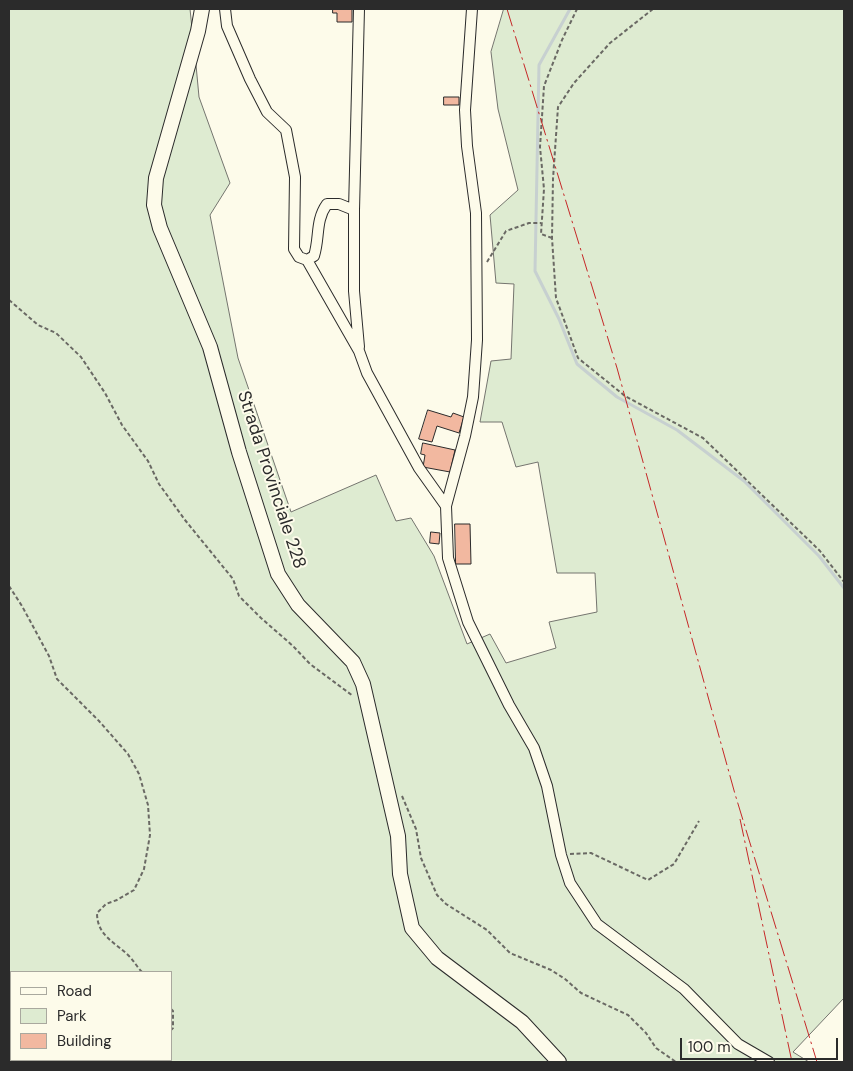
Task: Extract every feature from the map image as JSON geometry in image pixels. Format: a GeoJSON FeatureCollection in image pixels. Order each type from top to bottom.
{"type":"FeatureCollection","features":[{"type":"Feature","properties":{"kind":"main road","name":"Strada Provinciale 228"},"geometry":{"type":"LineString","coordinates":[[202,9],[198,30],[156,178],[154,205],[160,228],[210,346],[239,452],[278,574],[298,606],[353,662],[363,684],[398,836],[400,874],[412,928],[437,958],[522,1022],[559,1062]]}},
{"type":"Feature","properties":{"kind":"street"},"geometry":{"type":"LineString","coordinates":[[225,9],[227,26],[250,79],[267,112],[286,130],[296,177],[294,249],[299,257],[307,260],[359,351],[367,373],[419,468],[446,506]]}},
{"type":"Feature","properties":{"kind":"street"},"geometry":{"type":"LineString","coordinates":[[359,9],[354,291],[359,351]]}},
{"type":"Feature","properties":{"kind":"street"},"geometry":{"type":"LineString","coordinates":[[472,9],[465,110],[467,146],[476,213],[477,340],[473,397],[465,436],[446,506],[448,558],[468,622],[509,705],[534,748],[547,786],[560,854],[570,883],[597,924],[684,989],[738,1044],[769,1062]]}},
{"type":"Feature","properties":{"kind":"street"},"geometry":{"type":"LineString","coordinates":[[307,260],[314,256],[318,243],[318,227],[321,214],[327,204],[339,204],[354,210]]}},
{"type":"Feature","properties":{"kind":"path"},"geometry":{"type":"LineString","coordinates":[[552,238],[541,234],[544,189],[540,147],[544,86],[562,40],[577,9]]}},
{"type":"Feature","properties":{"kind":"path"},"geometry":{"type":"LineString","coordinates":[[653,9],[610,44],[574,82],[558,107],[553,179],[552,238],[556,298],[578,358],[625,396],[703,438],[820,551],[844,582]]}},
{"type":"Feature","properties":{"kind":"path"},"geometry":{"type":"LineString","coordinates":[[486,265],[494,248],[506,231],[530,223],[542,223]]}},
{"type":"Feature","properties":{"kind":"path"},"geometry":{"type":"LineString","coordinates":[[9,300],[38,325],[56,333],[81,356],[105,393],[122,425],[148,461],[159,484],[185,520],[233,579],[240,596],[310,664],[356,698]]}},
{"type":"Feature","properties":{"kind":"path"},"geometry":{"type":"LineString","coordinates":[[9,586],[49,656],[57,679],[99,721],[128,754],[139,774],[148,805],[150,835],[144,869],[134,890],[106,904],[97,913],[97,924],[107,938],[129,956],[141,971]]}},
{"type":"Feature","properties":{"kind":"path"},"geometry":{"type":"LineString","coordinates":[[398,790],[416,829],[421,858],[437,895],[446,904],[487,930],[510,953],[551,970],[581,993],[628,1015],[646,1033],[656,1048],[676,1062]]}},
{"type":"Feature","properties":{"kind":"path"},"geometry":{"type":"LineString","coordinates":[[560,854],[591,853],[648,880],[674,864],[699,821]]}},
{"type":"Feature","properties":{"kind":"path"},"geometry":{"type":"LineString","coordinates":[[172,1010],[172,1029]]}},
{"type":"Feature","properties":{"kind":"green space"},"geometry":{"type":"Polygon","coordinates":[[[9,9],[190,9],[193,38],[151,205],[207,348],[275,575],[350,664],[370,722],[409,930],[520,1025],[555,1062],[9,1062],[9,9]]]}},
{"type":"Feature","properties":{"kind":"green space"},"geometry":{"type":"Polygon","coordinates":[[[504,9],[844,9],[844,998],[793,1052],[809,1062],[562,1062],[439,956],[415,927],[366,683],[301,604],[281,572],[157,204],[159,179],[195,54],[199,97],[230,183],[210,215],[238,358],[291,512],[376,475],[396,521],[411,518],[434,556],[467,644],[490,634],[506,663],[556,648],[549,622],[597,612],[595,573],[557,573],[538,462],[516,467],[502,422],[480,422],[491,361],[511,359],[514,284],[496,283],[490,215],[518,190],[498,109],[491,52],[504,9]]]}},
{"type":"Feature","properties":{"kind":"building"},"geometry":{"type":"Polygon","coordinates":[[[333,9],[352,9],[352,22],[337,22],[337,13],[333,13],[333,9]]]}},
{"type":"Feature","properties":{"kind":"building"},"geometry":{"type":"Polygon","coordinates":[[[444,97],[459,97],[459,105],[444,105],[444,97]]]}},
{"type":"Feature","properties":{"kind":"building"},"geometry":{"type":"Polygon","coordinates":[[[428,410],[451,417],[453,413],[464,417],[459,433],[437,426],[432,442],[419,439],[428,410]]]}},
{"type":"Feature","properties":{"kind":"building"},"geometry":{"type":"Polygon","coordinates":[[[423,443],[455,450],[450,472],[423,467],[425,455],[421,454],[423,443]]]}},
{"type":"Feature","properties":{"kind":"building"},"geometry":{"type":"Polygon","coordinates":[[[455,524],[470,524],[471,564],[456,564],[455,524]]]}},
{"type":"Feature","properties":{"kind":"building"},"geometry":{"type":"Polygon","coordinates":[[[431,532],[440,533],[439,544],[430,543],[431,532]]]}},
{"type":"Feature","properties":{"kind":"waterway"},"geometry":{"type":"LineString","coordinates":[[570,9],[539,65],[535,271],[559,319],[577,364],[617,397],[677,430],[744,481],[819,556],[844,588]]}},
{"type":"Feature","properties":{"kind":"power"},"geometry":{"type":"LineString","coordinates":[[507,9],[617,368],[735,794],[817,1062]]}},
{"type":"Feature","properties":{"kind":"power"},"geometry":{"type":"LineString","coordinates":[[740,819],[792,1062]]}}]}
